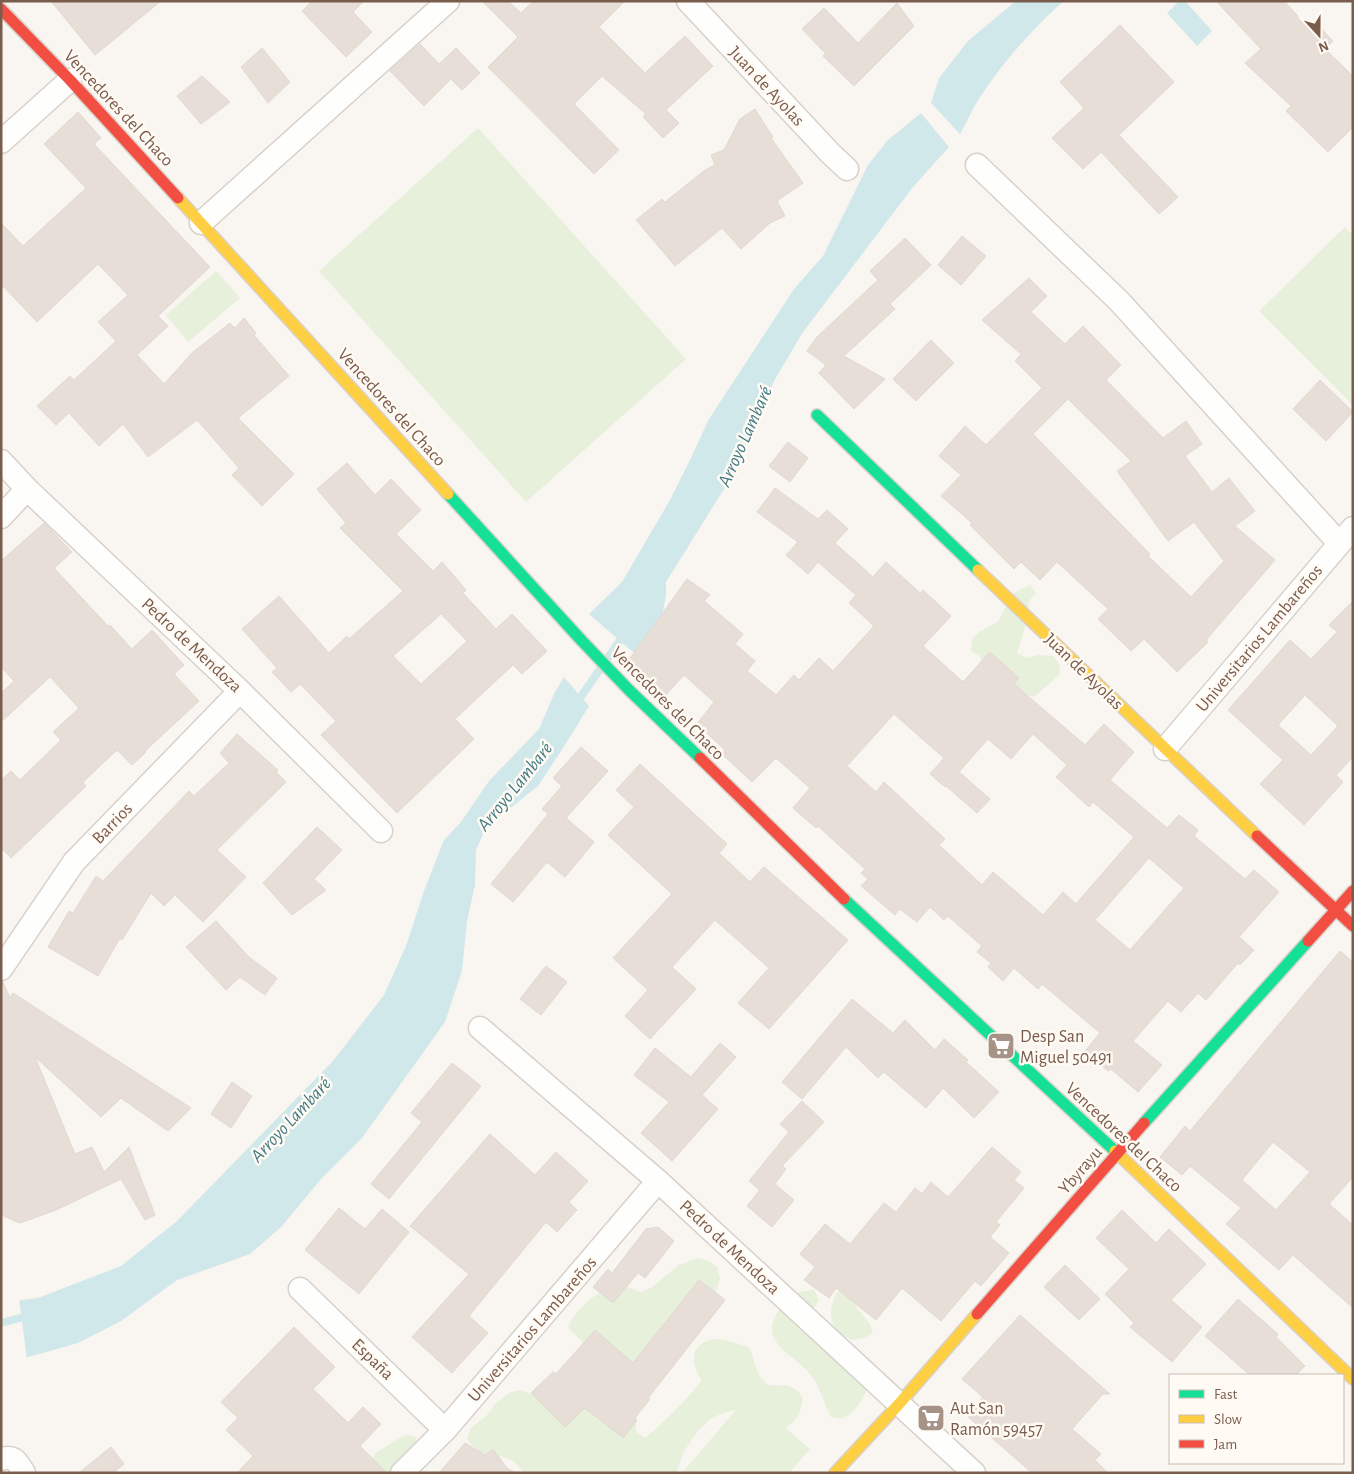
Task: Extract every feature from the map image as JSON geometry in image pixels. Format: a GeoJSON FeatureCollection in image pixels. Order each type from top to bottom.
{"type":"FeatureCollection","features":[{"type":"Feature","properties":{"kind":"street"},"geometry":{"type":"LineString","coordinates":[[200,223],[448,1]]}},
{"type":"Feature","properties":{"kind":"street","name":"Juan de Ayolas"},"geometry":{"type":"LineString","coordinates":[[688,1],[847,169]]}},
{"type":"Feature","properties":{"kind":"street","name":"Vencedores del Chaco"},"geometry":{"type":"LineString","coordinates":[[1,9],[70,80],[582,641],[629,690],[850,904],[1117,1153],[1353,1379]]}},
{"type":"Feature","properties":{"kind":"street"},"geometry":{"type":"LineString","coordinates":[[1,142],[70,80]]}},
{"type":"Feature","properties":{"kind":"street"},"geometry":{"type":"LineString","coordinates":[[977,165],[1119,301],[1346,535]]}},
{"type":"Feature","properties":{"kind":"street","name":"Juan de Ayolas"},"geometry":{"type":"LineString","coordinates":[[817,415],[1165,749],[1353,926]]}},
{"type":"Feature","properties":{"kind":"street","name":"Pedro de Mendoza"},"geometry":{"type":"LineString","coordinates":[[1,461],[27,489],[240,691],[381,831]]}},
{"type":"Feature","properties":{"kind":"street"},"geometry":{"type":"LineString","coordinates":[[1,518],[27,489]]}},
{"type":"Feature","properties":{"kind":"street","name":"Universitarios Lambareños"},"geometry":{"type":"LineString","coordinates":[[1165,749],[1346,535]]}},
{"type":"Feature","properties":{"kind":"street","name":"Barrios"},"geometry":{"type":"LineString","coordinates":[[1,969],[74,862],[240,691]]}},
{"type":"Feature","properties":{"kind":"street","name":"Ybyrayu"},"geometry":{"type":"LineString","coordinates":[[835,1473],[898,1404],[1117,1153],[1353,891]]}},
{"type":"Feature","properties":{"kind":"street","name":"Pedro de Mendoza"},"geometry":{"type":"LineString","coordinates":[[480,1028],[658,1181],[974,1473]]}},
{"type":"Feature","properties":{"kind":"street","name":"Universitarios Lambareños"},"geometry":{"type":"LineString","coordinates":[[402,1473],[445,1430],[658,1181]]}},
{"type":"Feature","properties":{"kind":"street","name":"España"},"geometry":{"type":"LineString","coordinates":[[300,1289],[445,1430]]}},
{"type":"Feature","properties":{"kind":"street"},"geometry":{"type":"LineString","coordinates":[[5,1458],[15,1460],[24,1473]]}},
{"type":"Feature","properties":{"kind":"green space"},"geometry":{"type":"Polygon","coordinates":[[[478,128],[686,359],[526,502],[319,271],[478,128]]]}},
{"type":"Feature","properties":{"kind":"green space"},"geometry":{"type":"Polygon","coordinates":[[[1345,227],[1353,235],[1353,405],[1259,311],[1345,227]]]}},
{"type":"Feature","properties":{"kind":"green space"},"geometry":{"type":"Polygon","coordinates":[[[216,271],[240,298],[188,342],[166,315],[216,271]]]}},
{"type":"Feature","properties":{"kind":"green space"},"geometry":{"type":"Polygon","coordinates":[[[1030,585],[1036,593],[1029,601],[1024,631],[1017,653],[1026,658],[1038,655],[1053,656],[1060,665],[1059,675],[1034,697],[1014,691],[983,666],[980,656],[971,651],[972,639],[979,632],[998,622],[1012,594],[1030,585]]]}},
{"type":"Feature","properties":{"kind":"green space"},"geometry":{"type":"Polygon","coordinates":[[[698,1258],[709,1261],[717,1267],[720,1278],[714,1298],[629,1367],[585,1345],[568,1327],[589,1300],[611,1286],[619,1283],[640,1292],[651,1288],[679,1265],[698,1258]]]}},
{"type":"Feature","properties":{"kind":"green space"},"geometry":{"type":"Polygon","coordinates":[[[842,1286],[852,1288],[857,1308],[870,1324],[873,1333],[864,1338],[852,1340],[838,1332],[835,1328],[831,1311],[833,1300],[842,1286]]]}},
{"type":"Feature","properties":{"kind":"green space"},"geometry":{"type":"Polygon","coordinates":[[[814,1290],[819,1300],[813,1310],[873,1374],[858,1406],[842,1419],[831,1417],[813,1378],[781,1348],[775,1341],[772,1332],[773,1322],[779,1310],[790,1297],[803,1291],[814,1290]]]}},
{"type":"Feature","properties":{"kind":"green space"},"geometry":{"type":"Polygon","coordinates":[[[712,1339],[725,1340],[749,1347],[758,1371],[768,1385],[792,1388],[800,1393],[803,1398],[798,1415],[786,1428],[810,1449],[789,1473],[682,1473],[734,1410],[713,1417],[698,1431],[684,1451],[676,1473],[525,1473],[511,1460],[480,1452],[471,1445],[467,1438],[471,1428],[488,1414],[494,1405],[511,1392],[521,1390],[564,1409],[579,1397],[628,1414],[636,1421],[636,1432],[645,1438],[689,1396],[702,1380],[695,1367],[694,1356],[699,1346],[712,1339]]]}},
{"type":"Feature","properties":{"kind":"green space"},"geometry":{"type":"Polygon","coordinates":[[[407,1435],[416,1437],[417,1447],[401,1473],[358,1473],[370,1462],[376,1453],[407,1435]]]}},
{"type":"Feature","properties":{"kind":"water"},"geometry":{"type":"Polygon","coordinates":[[[1016,1],[1064,1],[1033,30],[1003,65],[979,98],[960,134],[931,103],[939,78],[968,41],[1016,1]]]}},
{"type":"Feature","properties":{"kind":"water"},"geometry":{"type":"Polygon","coordinates":[[[1179,1],[1185,1],[1212,31],[1197,46],[1167,13],[1179,1]]]}},
{"type":"Feature","properties":{"kind":"water"},"geometry":{"type":"Polygon","coordinates":[[[921,113],[949,147],[913,187],[803,332],[774,381],[734,473],[666,582],[666,595],[661,621],[634,653],[589,614],[622,582],[670,500],[709,419],[794,289],[823,256],[868,165],[888,140],[921,113]]]}},
{"type":"Feature","properties":{"kind":"water"},"geometry":{"type":"Polygon","coordinates":[[[564,677],[589,706],[538,786],[487,825],[476,850],[475,885],[467,921],[462,971],[445,1022],[362,1138],[321,1179],[282,1226],[250,1254],[177,1280],[121,1321],[78,1343],[25,1358],[15,1301],[38,1298],[121,1266],[177,1221],[333,1061],[384,995],[406,946],[424,891],[444,840],[461,822],[489,781],[539,729],[554,694],[564,677]]]}},
{"type":"Feature","properties":{"kind":"pier"},"geometry":{"type":"Polygon","coordinates":[[[14,1298],[19,1298],[26,1361],[23,1359],[14,1298]]]}},
{"type":"Feature","properties":{"kind":"building"},"geometry":{"type":"Polygon","coordinates":[[[51,1],[161,1],[95,55],[51,1]]]}},
{"type":"Feature","properties":{"kind":"building"},"geometry":{"type":"Polygon","coordinates":[[[312,1],[364,1],[353,12],[372,32],[346,57],[302,11],[312,1]]]}},
{"type":"Feature","properties":{"kind":"building"},"geometry":{"type":"Polygon","coordinates":[[[482,1],[508,1],[521,13],[533,1],[625,1],[599,27],[645,73],[685,36],[713,66],[666,110],[679,123],[663,138],[643,117],[646,114],[602,76],[574,104],[619,150],[594,174],[488,67],[518,37],[482,1]]]}},
{"type":"Feature","properties":{"kind":"building"},"geometry":{"type":"Polygon","coordinates":[[[1216,1],[1284,1],[1309,28],[1315,22],[1333,41],[1325,49],[1353,76],[1353,127],[1328,152],[1286,111],[1291,106],[1245,63],[1261,49],[1216,1]]]}},
{"type":"Feature","properties":{"kind":"building"},"geometry":{"type":"Polygon","coordinates":[[[897,3],[914,26],[854,86],[823,56],[826,54],[802,29],[824,8],[858,43],[897,3]]]}},
{"type":"Feature","properties":{"kind":"building"},"geometry":{"type":"Polygon","coordinates":[[[1120,25],[1174,82],[1119,135],[1178,197],[1159,214],[1101,152],[1083,169],[1052,138],[1084,108],[1060,82],[1120,25]]]}},
{"type":"Feature","properties":{"kind":"building"},"geometry":{"type":"Polygon","coordinates":[[[420,44],[439,64],[456,48],[480,73],[462,90],[451,79],[424,106],[390,71],[420,44]]]}},
{"type":"Feature","properties":{"kind":"building"},"geometry":{"type":"Polygon","coordinates":[[[262,48],[290,82],[268,103],[241,67],[262,48]]]}},
{"type":"Feature","properties":{"kind":"building"},"geometry":{"type":"Polygon","coordinates":[[[202,76],[230,102],[201,124],[177,96],[202,76]]]}},
{"type":"Feature","properties":{"kind":"building"},"geometry":{"type":"Polygon","coordinates":[[[755,109],[773,137],[771,138],[803,183],[777,201],[785,216],[770,223],[741,249],[722,228],[675,266],[636,220],[662,199],[665,202],[705,170],[715,165],[711,155],[724,150],[740,119],[755,109]]]}},
{"type":"Feature","properties":{"kind":"building"},"geometry":{"type":"Polygon","coordinates":[[[78,112],[101,138],[94,144],[210,267],[158,316],[168,326],[137,355],[164,384],[193,352],[230,323],[235,328],[244,318],[256,333],[254,335],[289,376],[238,418],[294,474],[262,506],[232,475],[239,468],[197,420],[148,457],[123,424],[99,446],[69,413],[56,425],[37,406],[70,376],[74,380],[116,341],[98,322],[128,295],[98,264],[37,322],[1,284],[1,223],[23,246],[86,188],[44,144],[78,112]]]}},
{"type":"Feature","properties":{"kind":"building"},"geometry":{"type":"Polygon","coordinates":[[[962,236],[986,256],[961,285],[938,265],[962,236]]]}},
{"type":"Feature","properties":{"kind":"building"},"geometry":{"type":"Polygon","coordinates":[[[905,238],[931,265],[890,304],[895,309],[844,356],[885,379],[854,409],[819,373],[826,365],[807,351],[817,337],[878,280],[870,271],[905,238]]]}},
{"type":"Feature","properties":{"kind":"building"},"geometry":{"type":"Polygon","coordinates":[[[1029,278],[1047,296],[1031,312],[1065,344],[1083,326],[1121,365],[1106,380],[1163,438],[1186,421],[1202,444],[1185,456],[1212,492],[1229,478],[1255,511],[1235,526],[1275,560],[1206,640],[1208,642],[1177,672],[1144,639],[1131,651],[1098,619],[1108,609],[1057,562],[1040,580],[1021,562],[1014,569],[970,525],[972,523],[941,496],[961,475],[939,456],[965,426],[986,445],[1042,388],[1015,361],[1021,354],[982,320],[1029,278]],[[1068,399],[1033,434],[1150,554],[1148,556],[1191,597],[1224,561],[1194,522],[1168,541],[1117,471],[1131,461],[1068,399]]]}},
{"type":"Feature","properties":{"kind":"building"},"geometry":{"type":"Polygon","coordinates":[[[931,340],[954,363],[916,401],[893,379],[931,340]]]}},
{"type":"Feature","properties":{"kind":"building"},"geometry":{"type":"Polygon","coordinates":[[[1320,380],[1353,412],[1326,441],[1293,409],[1320,380]]]}},
{"type":"Feature","properties":{"kind":"building"},"geometry":{"type":"Polygon","coordinates":[[[788,442],[808,458],[790,482],[769,466],[788,442]]]}},
{"type":"Feature","properties":{"kind":"building"},"geometry":{"type":"Polygon","coordinates":[[[347,463],[375,495],[391,479],[421,510],[396,534],[433,571],[442,562],[466,590],[463,593],[496,629],[512,614],[547,651],[522,674],[513,665],[455,719],[474,739],[397,813],[321,735],[336,721],[300,684],[291,692],[272,672],[277,668],[242,629],[279,596],[329,653],[347,636],[349,639],[403,591],[340,528],[346,523],[317,489],[347,463]],[[441,614],[393,656],[421,684],[467,641],[441,614]]]}},
{"type":"Feature","properties":{"kind":"building"},"geometry":{"type":"Polygon","coordinates":[[[775,488],[818,519],[827,510],[848,529],[835,543],[873,577],[886,562],[920,593],[923,590],[951,616],[923,646],[963,682],[990,652],[1019,678],[1014,684],[1085,745],[1104,724],[1134,752],[1110,780],[1167,828],[1179,815],[1198,830],[1194,836],[1245,879],[1254,870],[1279,892],[1239,937],[1254,950],[1240,965],[1238,963],[1206,1000],[1198,993],[1181,1012],[1168,1001],[1133,1041],[1162,1065],[1138,1092],[1111,1069],[1108,1071],[1085,1051],[1100,1033],[1042,984],[1038,989],[1014,968],[1003,981],[988,967],[991,963],[977,952],[982,946],[948,916],[944,920],[930,907],[917,922],[900,909],[895,915],[861,886],[868,879],[861,873],[865,869],[818,826],[816,828],[793,808],[810,788],[776,758],[752,782],[722,754],[725,750],[697,724],[714,702],[684,675],[663,698],[628,661],[687,579],[710,595],[704,601],[743,634],[735,644],[755,661],[747,671],[776,695],[794,675],[799,680],[819,658],[833,671],[874,626],[849,603],[856,595],[818,562],[808,574],[786,555],[798,542],[757,512],[775,488]],[[894,714],[847,766],[876,792],[884,782],[945,839],[939,845],[982,885],[993,872],[1043,915],[1063,892],[1076,904],[1134,837],[1093,802],[1089,807],[1056,777],[1067,765],[1033,734],[1011,759],[988,739],[959,772],[990,799],[977,813],[930,774],[944,758],[894,714]],[[1149,858],[1095,920],[1130,950],[1184,888],[1149,858]]]}},
{"type":"Feature","properties":{"kind":"building"},"geometry":{"type":"Polygon","coordinates":[[[44,523],[72,552],[54,568],[132,649],[152,630],[184,665],[174,674],[199,701],[132,765],[117,750],[83,782],[86,786],[11,858],[1,848],[1,780],[11,771],[20,780],[61,740],[53,732],[79,708],[50,677],[1,722],[1,693],[14,681],[1,667],[1,561],[44,523]]]}},
{"type":"Feature","properties":{"kind":"building"},"geometry":{"type":"Polygon","coordinates":[[[1353,601],[1353,757],[1336,775],[1343,782],[1304,825],[1260,784],[1283,760],[1228,710],[1290,640],[1311,659],[1337,632],[1329,625],[1353,601]],[[1305,695],[1278,725],[1311,755],[1338,726],[1305,695]]]}},
{"type":"Feature","properties":{"kind":"building"},"geometry":{"type":"Polygon","coordinates":[[[237,734],[278,770],[276,772],[286,782],[217,850],[246,877],[203,922],[175,895],[164,906],[151,893],[122,940],[120,938],[98,976],[48,947],[69,911],[73,913],[96,876],[103,881],[189,791],[194,796],[229,763],[220,753],[237,734]]]}},
{"type":"Feature","properties":{"kind":"building"},"geometry":{"type":"Polygon","coordinates":[[[581,747],[608,771],[566,818],[594,842],[565,877],[547,862],[513,902],[491,884],[548,814],[542,809],[562,786],[553,778],[581,747]]]}},
{"type":"Feature","properties":{"kind":"building"},"geometry":{"type":"Polygon","coordinates":[[[640,764],[727,844],[719,853],[750,882],[764,867],[848,940],[769,1029],[738,1003],[769,968],[715,920],[672,967],[696,989],[650,1039],[625,1016],[648,990],[613,958],[672,894],[608,835],[634,807],[616,790],[640,764]]]}},
{"type":"Feature","properties":{"kind":"building"},"geometry":{"type":"Polygon","coordinates":[[[317,827],[342,850],[314,879],[326,890],[292,915],[263,883],[317,827]]]}},
{"type":"Feature","properties":{"kind":"building"},"geometry":{"type":"Polygon","coordinates":[[[216,921],[249,957],[277,978],[265,995],[240,977],[226,990],[186,947],[216,921]]]}},
{"type":"Feature","properties":{"kind":"building"},"geometry":{"type":"Polygon","coordinates":[[[1340,951],[1353,962],[1353,1177],[1329,1204],[1353,1225],[1353,1308],[1293,1255],[1279,1270],[1226,1224],[1241,1208],[1190,1166],[1182,1175],[1160,1157],[1185,1126],[1190,1131],[1340,951]],[[1273,1142],[1242,1180],[1276,1210],[1310,1172],[1273,1142]]]}},
{"type":"Feature","properties":{"kind":"building"},"geometry":{"type":"Polygon","coordinates":[[[546,966],[567,982],[541,1015],[520,999],[546,966]]]}},
{"type":"Feature","properties":{"kind":"building"},"geometry":{"type":"Polygon","coordinates":[[[1,982],[3,982],[10,998],[13,993],[191,1108],[168,1131],[121,1098],[101,1117],[35,1057],[75,1154],[92,1147],[104,1172],[129,1147],[155,1215],[145,1220],[121,1179],[56,1210],[20,1223],[1,1215],[1,982]]]}},
{"type":"Feature","properties":{"kind":"building"},"geometry":{"type":"Polygon","coordinates":[[[852,999],[893,1033],[905,1020],[935,1050],[944,1039],[968,1060],[966,1062],[999,1092],[974,1118],[943,1088],[926,1108],[884,1072],[878,1078],[846,1047],[802,1099],[782,1082],[852,999]]]}},
{"type":"Feature","properties":{"kind":"building"},"geometry":{"type":"Polygon","coordinates":[[[720,1043],[736,1057],[702,1095],[718,1109],[672,1161],[641,1133],[669,1102],[634,1075],[655,1048],[691,1077],[720,1043]]]}},
{"type":"Feature","properties":{"kind":"building"},"geometry":{"type":"Polygon","coordinates":[[[452,1063],[481,1086],[389,1199],[371,1184],[422,1122],[411,1113],[452,1063]]]}},
{"type":"Feature","properties":{"kind":"building"},"geometry":{"type":"Polygon","coordinates":[[[232,1082],[252,1096],[231,1128],[211,1114],[232,1082]]]}},
{"type":"Feature","properties":{"kind":"building"},"geometry":{"type":"Polygon","coordinates":[[[802,1101],[824,1122],[782,1166],[786,1169],[775,1184],[794,1200],[772,1227],[747,1206],[760,1190],[749,1181],[789,1132],[780,1124],[802,1101]]]}},
{"type":"Feature","properties":{"kind":"building"},"geometry":{"type":"Polygon","coordinates":[[[490,1134],[535,1175],[556,1152],[588,1181],[569,1202],[577,1210],[557,1232],[546,1222],[469,1316],[488,1333],[452,1373],[412,1337],[469,1274],[410,1226],[490,1134]]]}},
{"type":"Feature","properties":{"kind":"building"},"geometry":{"type":"Polygon","coordinates":[[[992,1147],[1021,1172],[1014,1180],[1024,1188],[996,1222],[1000,1225],[990,1237],[1009,1253],[981,1286],[975,1281],[941,1321],[902,1288],[876,1320],[836,1288],[829,1298],[804,1280],[815,1267],[800,1254],[825,1224],[850,1244],[884,1203],[896,1212],[915,1188],[922,1194],[931,1182],[948,1197],[992,1147]]]}},
{"type":"Feature","properties":{"kind":"building"},"geometry":{"type":"Polygon","coordinates":[[[339,1208],[365,1229],[382,1209],[409,1232],[359,1294],[305,1250],[339,1208]]]}},
{"type":"Feature","properties":{"kind":"building"},"geometry":{"type":"Polygon","coordinates":[[[1122,1210],[1156,1243],[1169,1229],[1206,1264],[1171,1300],[1202,1327],[1172,1362],[1130,1327],[1134,1323],[1105,1294],[1129,1269],[1096,1238],[1122,1210]]]}},
{"type":"Feature","properties":{"kind":"building"},"geometry":{"type":"Polygon","coordinates":[[[658,1227],[674,1241],[645,1278],[638,1273],[613,1303],[593,1287],[608,1269],[612,1273],[646,1229],[658,1227]]]}},
{"type":"Feature","properties":{"kind":"building"},"geometry":{"type":"Polygon","coordinates":[[[1065,1265],[1100,1299],[1079,1320],[1044,1287],[1065,1265]]]}},
{"type":"Feature","properties":{"kind":"building"},"geometry":{"type":"Polygon","coordinates":[[[699,1280],[725,1300],[648,1398],[650,1399],[635,1418],[637,1420],[623,1438],[585,1408],[565,1427],[531,1393],[553,1372],[556,1374],[595,1330],[633,1363],[699,1280]]]}},
{"type":"Feature","properties":{"kind":"building"},"geometry":{"type":"Polygon","coordinates":[[[1238,1299],[1278,1334],[1276,1337],[1305,1366],[1297,1374],[1249,1374],[1205,1336],[1238,1299]]]}},
{"type":"Feature","properties":{"kind":"building"},"geometry":{"type":"Polygon","coordinates":[[[1020,1315],[1110,1394],[1103,1394],[1072,1429],[1101,1454],[1095,1460],[1108,1473],[1032,1473],[967,1416],[983,1397],[962,1379],[1020,1315]]]}},
{"type":"Feature","properties":{"kind":"building"},"geometry":{"type":"Polygon","coordinates":[[[294,1327],[335,1367],[313,1389],[348,1423],[363,1407],[381,1424],[360,1446],[387,1473],[237,1473],[253,1456],[226,1430],[238,1418],[221,1402],[294,1327]]]}},
{"type":"Feature","properties":{"kind":"building"},"geometry":{"type":"Polygon","coordinates":[[[465,1443],[485,1455],[493,1449],[507,1468],[516,1473],[439,1473],[465,1443]]]}},
{"type":"Feature","properties":{"kind":"building"},"geometry":{"type":"Polygon","coordinates":[[[111,1447],[124,1464],[113,1473],[79,1473],[111,1447]]]}},
{"type":"Feature","properties":{"kind":"waterway","name":"Arroyo Lambaré"},"geometry":{"type":"LineString","coordinates":[[575,705],[626,632]]}},
{"type":"Feature","properties":{"kind":"waterway","name":"Arroyo Lambaré"},"geometry":{"type":"LineString","coordinates":[[1,1323],[28,1316]]}},
{"type":"Feature","properties":{"kind":"traffic: fast"},"geometry":{"type":"LineString","coordinates":[[817,415],[978,570]]}},
{"type":"Feature","properties":{"kind":"traffic: fast"},"geometry":{"type":"LineString","coordinates":[[448,494],[582,641],[629,690],[700,758]]}},
{"type":"Feature","properties":{"kind":"traffic: fast"},"geometry":{"type":"LineString","coordinates":[[844,899],[1115,1151]]}},
{"type":"Feature","properties":{"kind":"traffic: fast"},"geometry":{"type":"LineString","coordinates":[[1144,1123],[1308,941]]}},
{"type":"Feature","properties":{"kind":"traffic: slow"},"geometry":{"type":"LineString","coordinates":[[178,198],[448,494]]}},
{"type":"Feature","properties":{"kind":"traffic: slow"},"geometry":{"type":"LineString","coordinates":[[978,570],[1257,836]]}},
{"type":"Feature","properties":{"kind":"traffic: slow"},"geometry":{"type":"LineString","coordinates":[[1115,1151],[1353,1379]]}},
{"type":"Feature","properties":{"kind":"traffic: slow"},"geometry":{"type":"LineString","coordinates":[[835,1473],[899,1404],[977,1314]]}},
{"type":"Feature","properties":{"kind":"traffic: jam"},"geometry":{"type":"LineString","coordinates":[[1,9],[70,80],[178,198]]}},
{"type":"Feature","properties":{"kind":"traffic: jam"},"geometry":{"type":"LineString","coordinates":[[700,758],[844,899]]}},
{"type":"Feature","properties":{"kind":"traffic: jam"},"geometry":{"type":"LineString","coordinates":[[1257,836],[1353,926]]}},
{"type":"Feature","properties":{"kind":"traffic: jam"},"geometry":{"type":"LineString","coordinates":[[1308,941],[1353,891]]}},
{"type":"Feature","properties":{"kind":"traffic: jam"},"geometry":{"type":"LineString","coordinates":[[977,1314],[1144,1123]]}},
{"type":"Feature","properties":{"kind":"place","name":"Desp San Miguel 50491"},"geometry":{"type":"Point","coordinates":[1001,1046]}},
{"type":"Feature","properties":{"kind":"place","name":"Aut San Ramón 59457"},"geometry":{"type":"Point","coordinates":[931,1418]}}]}
